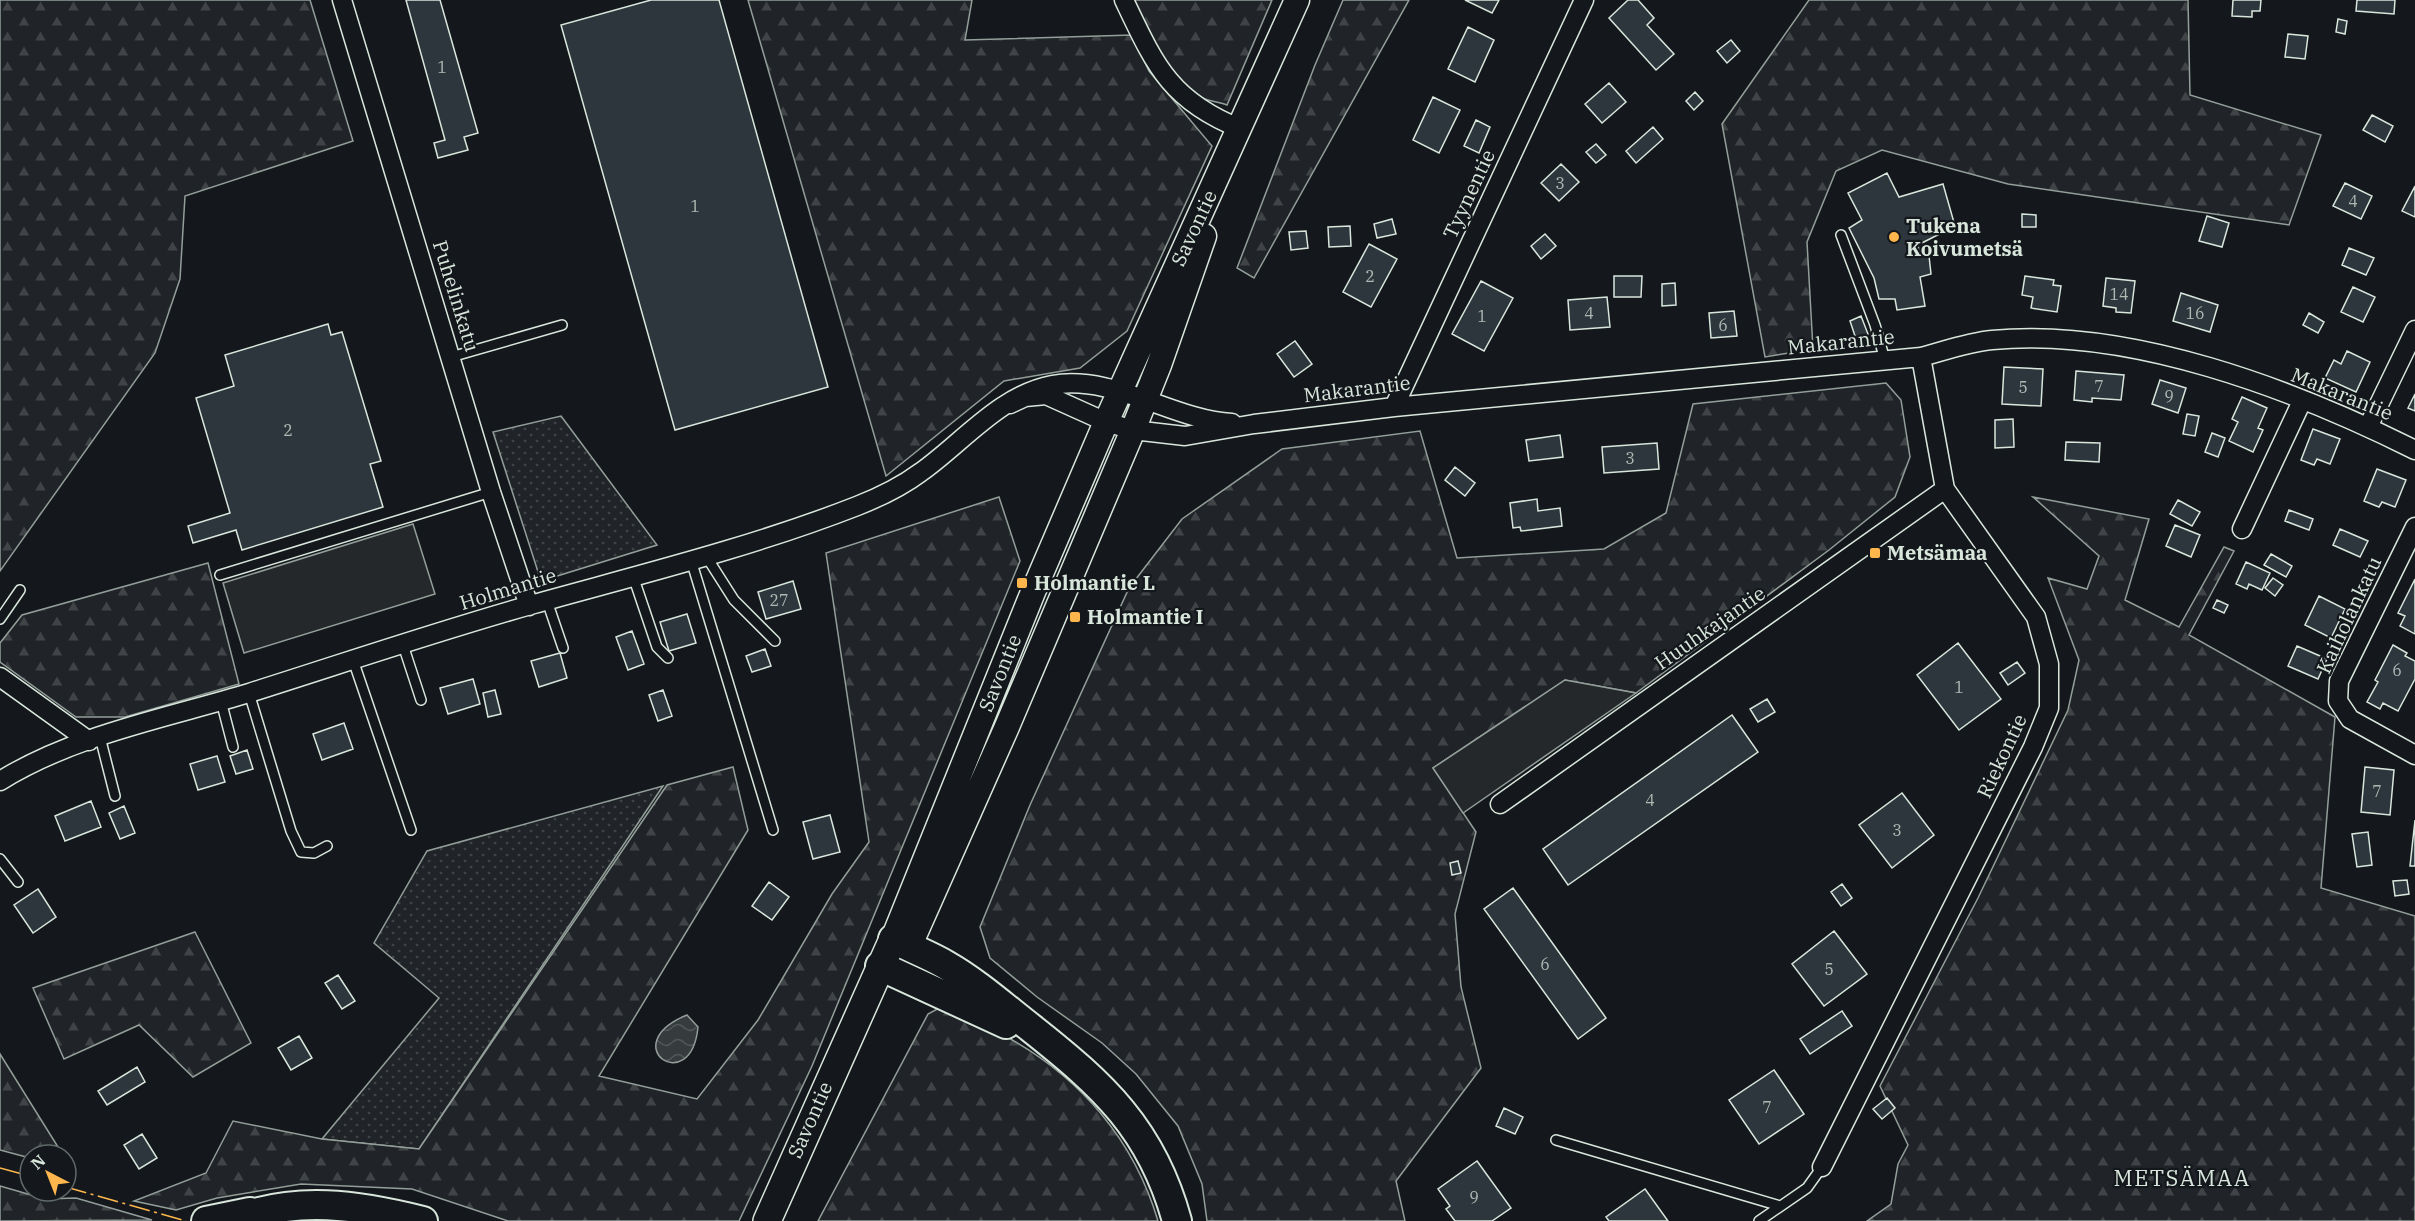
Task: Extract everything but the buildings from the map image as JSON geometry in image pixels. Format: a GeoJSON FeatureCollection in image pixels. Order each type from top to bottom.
{"type":"FeatureCollection","features":[{"type":"Feature","properties":{"kind":"highway"},"geometry":{"type":"LineString","coordinates":[[901,943],[947,965],[1089,1075],[1118,1105],[1142,1137],[1159,1167],[1176,1221]]}},
{"type":"Feature","properties":{"kind":"highway"},"geometry":{"type":"LineString","coordinates":[[889,969],[1055,1047]]}},
{"type":"Feature","properties":{"kind":"highway"},"geometry":{"type":"LineString","coordinates":[[206,1221],[327,1204],[360,1207],[423,1221]]}},
{"type":"Feature","properties":{"kind":"main road","name":"Savontie"},"geometry":{"type":"LineString","coordinates":[[901,943],[1033,592],[1106,422],[1298,0]]}},
{"type":"Feature","properties":{"kind":"main road","name":"Savontie"},"geometry":{"type":"LineString","coordinates":[[767,1221],[1006,729],[1145,401],[1241,129]]}},
{"type":"Feature","properties":{"kind":"main road","name":"Savontie"},"geometry":{"type":"LineString","coordinates":[[776,1221],[825,1128],[889,969]]}},
{"type":"Feature","properties":{"kind":"street","name":"Puhelinkatu"},"geometry":{"type":"LineString","coordinates":[[342,0],[491,492],[529,606]]}},
{"type":"Feature","properties":{"kind":"street"},"geometry":{"type":"LineString","coordinates":[[1124,0],[1150,57],[1168,82],[1200,110],[1241,129]]}},
{"type":"Feature","properties":{"kind":"street","name":"Tyynentie"},"geometry":{"type":"LineString","coordinates":[[1394,407],[1584,0]]}},
{"type":"Feature","properties":{"kind":"street"},"geometry":{"type":"LineString","coordinates":[[2368,427],[2415,330]]}},
{"type":"Feature","properties":{"kind":"street","name":"Makarantie"},"geometry":{"type":"LineString","coordinates":[[1106,422],[1133,430],[1185,436],[1254,424],[1394,407],[1921,357],[1991,340],[2083,341],[2144,350],[2216,369],[2302,400],[2368,427],[2415,450]]}},
{"type":"Feature","properties":{"kind":"street","name":"Riekontie"},"geometry":{"type":"LineString","coordinates":[[1822,1167],[2033,747],[2049,708],[2049,664],[2036,617],[1945,489],[1921,357]]}},
{"type":"Feature","properties":{"kind":"street","name":"Holmantie"},"geometry":{"type":"LineString","coordinates":[[0,780],[21,768],[94,739],[529,606],[699,558],[880,497],[923,471],[978,425],[1026,393],[1053,385],[1086,384],[1145,401]]}},
{"type":"Feature","properties":{"kind":"street","name":"Holmantie"},"geometry":{"type":"LineString","coordinates":[[1010,404],[1025,397],[1046,395],[1106,422]]}},
{"type":"Feature","properties":{"kind":"street"},"geometry":{"type":"LineString","coordinates":[[2242,529],[2302,400]]}},
{"type":"Feature","properties":{"kind":"street","name":"Makarantie"},"geometry":{"type":"LineString","coordinates":[[1145,401],[1220,422],[1254,424]]}},
{"type":"Feature","properties":{"kind":"street","name":"Huuhkajantie"},"geometry":{"type":"LineString","coordinates":[[1500,804],[1945,489]]}},
{"type":"Feature","properties":{"kind":"street","name":"Kaiholankatu"},"geometry":{"type":"LineString","coordinates":[[2415,527],[2339,681],[2338,701],[2350,719],[2415,755]]}},
{"type":"Feature","properties":{"kind":"street"},"geometry":{"type":"LineString","coordinates":[[0,677],[94,739]]}},
{"type":"Feature","properties":{"kind":"lane"},"geometry":{"type":"LineString","coordinates":[[1841,235],[1875,325],[1885,360]]}},
{"type":"Feature","properties":{"kind":"lane"},"geometry":{"type":"LineString","coordinates":[[451,357],[562,325]]}},
{"type":"Feature","properties":{"kind":"lane"},"geometry":{"type":"LineString","coordinates":[[219,575],[491,492]]}},
{"type":"Feature","properties":{"kind":"lane"},"geometry":{"type":"LineString","coordinates":[[699,558],[734,600],[776,641]]}},
{"type":"Feature","properties":{"kind":"lane"},"geometry":{"type":"LineString","coordinates":[[699,558],[773,830]]}},
{"type":"Feature","properties":{"kind":"lane"},"geometry":{"type":"LineString","coordinates":[[633,576],[657,647],[668,658]]}},
{"type":"Feature","properties":{"kind":"lane"},"geometry":{"type":"LineString","coordinates":[[0,618],[20,590]]}},
{"type":"Feature","properties":{"kind":"lane"},"geometry":{"type":"LineString","coordinates":[[547,601],[563,648]]}},
{"type":"Feature","properties":{"kind":"lane"},"geometry":{"type":"LineString","coordinates":[[403,645],[421,700]]}},
{"type":"Feature","properties":{"kind":"lane"},"geometry":{"type":"LineString","coordinates":[[353,660],[411,830]]}},
{"type":"Feature","properties":{"kind":"lane"},"geometry":{"type":"LineString","coordinates":[[249,693],[291,831],[301,852],[314,853],[327,846]]}},
{"type":"Feature","properties":{"kind":"lane"},"geometry":{"type":"LineString","coordinates":[[221,701],[233,747]]}},
{"type":"Feature","properties":{"kind":"lane"},"geometry":{"type":"LineString","coordinates":[[94,739],[115,796]]}},
{"type":"Feature","properties":{"kind":"lane"},"geometry":{"type":"LineString","coordinates":[[0,859],[18,882]]}},
{"type":"Feature","properties":{"kind":"lane"},"geometry":{"type":"LineString","coordinates":[[1556,1140],[1780,1206]]}},
{"type":"Feature","properties":{"kind":"lane"},"geometry":{"type":"LineString","coordinates":[[1759,1221],[1807,1188],[1822,1167]]}},
{"type":"Feature","properties":{"kind":"green space"},"geometry":{"type":"Polygon","coordinates":[[[0,0],[310,0],[353,141],[185,196],[180,279],[155,353],[0,571],[0,0]]]}},
{"type":"Feature","properties":{"kind":"green space"},"geometry":{"type":"Polygon","coordinates":[[[748,0],[972,0],[965,40],[1132,35],[1149,71],[1212,146],[1127,331],[1080,368],[1004,381],[886,476],[748,0]]]}},
{"type":"Feature","properties":{"kind":"green space"},"geometry":{"type":"Polygon","coordinates":[[[1134,0],[1272,0],[1227,105],[1200,97],[1178,80],[1160,54],[1134,0]]]}},
{"type":"Feature","properties":{"kind":"green space"},"geometry":{"type":"Polygon","coordinates":[[[1343,0],[1409,0],[1254,278],[1237,268],[1315,65],[1343,0]]]}},
{"type":"Feature","properties":{"kind":"green space"},"geometry":{"type":"Polygon","coordinates":[[[1809,0],[2188,0],[2190,95],[2321,135],[2289,225],[2008,184],[1882,150],[1836,171],[1807,242],[1813,349],[1765,357],[1722,124],[1809,0]]]}},
{"type":"Feature","properties":{"kind":"green space"},"geometry":{"type":"Polygon","coordinates":[[[1886,383],[1901,400],[1910,457],[1895,497],[1829,550],[1636,693],[1565,680],[1433,768],[1476,832],[1455,914],[1461,987],[1481,1068],[1396,1181],[1405,1221],[1207,1221],[1202,1184],[1178,1126],[1136,1074],[1102,1043],[1037,997],[990,958],[980,927],[1030,805],[1129,588],[1182,519],[1282,449],[1420,431],[1457,558],[1604,549],[1666,513],[1693,404],[1886,383]]]}},
{"type":"Feature","properties":{"kind":"green space"},"geometry":{"type":"Polygon","coordinates":[[[561,416],[657,545],[541,581],[493,432],[561,416]]]}},
{"type":"Feature","properties":{"kind":"green space"},"geometry":{"type":"Polygon","coordinates":[[[999,497],[1020,561],[812,1066],[739,1221],[508,1221],[412,1189],[301,1184],[217,1198],[176,1210],[134,1201],[206,1173],[233,1121],[322,1139],[419,1149],[667,785],[733,767],[748,830],[599,1076],[697,1099],[758,1020],[832,894],[869,842],[826,553],[999,497]]]}},
{"type":"Feature","properties":{"kind":"green space"},"geometry":{"type":"Polygon","coordinates":[[[2033,497],[2149,519],[2125,600],[2179,627],[2224,547],[2234,551],[2189,635],[2335,717],[2321,888],[2415,916],[2415,1221],[1867,1221],[1891,1204],[1898,1164],[1908,1145],[1880,1086],[1978,898],[2068,710],[2079,660],[2048,578],[2087,589],[2099,556],[2033,497]]]}},
{"type":"Feature","properties":{"kind":"green space"},"geometry":{"type":"Polygon","coordinates":[[[208,563],[239,684],[125,717],[76,717],[0,662],[0,643],[22,615],[208,563]]]}},
{"type":"Feature","properties":{"kind":"green space"},"geometry":{"type":"Polygon","coordinates":[[[663,786],[419,1149],[322,1139],[439,998],[374,943],[427,851],[663,786]]]}},
{"type":"Feature","properties":{"kind":"green space"},"geometry":{"type":"Polygon","coordinates":[[[195,932],[251,1043],[193,1077],[139,1025],[64,1059],[33,988],[195,932]]]}},
{"type":"Feature","properties":{"kind":"green space"},"geometry":{"type":"Polygon","coordinates":[[[939,1008],[1007,1037],[1034,1053],[1081,1092],[1119,1138],[1135,1164],[1158,1221],[818,1221],[928,1014],[939,1008]]]}},
{"type":"Feature","properties":{"kind":"green space"},"geometry":{"type":"Polygon","coordinates":[[[0,1054],[56,1143],[18,1143],[18,1155],[0,1150],[0,1054]]]}},
{"type":"Feature","properties":{"kind":"green space"},"geometry":{"type":"Polygon","coordinates":[[[0,1186],[18,1191],[18,1203],[78,1203],[78,1199],[152,1220],[0,1221],[0,1186]]]}},
{"type":"Feature","properties":{"kind":"shaded area"},"geometry":{"type":"Polygon","coordinates":[[[413,524],[435,594],[244,653],[223,583],[413,524]]]}},
{"type":"Feature","properties":{"kind":"shaded area"},"geometry":{"type":"Polygon","coordinates":[[[1565,680],[1636,693],[1463,813],[1433,768],[1565,680]]]}},
{"type":"Feature","properties":{"kind":"water"},"geometry":{"type":"Polygon","coordinates":[[[687,1015],[698,1027],[693,1048],[683,1060],[672,1063],[662,1059],[657,1051],[657,1040],[666,1027],[687,1015]]]}},
{"type":"Feature","properties":{"kind":"power"},"geometry":{"type":"LineString","coordinates":[[0,1168],[18,1173]]}},
{"type":"Feature","properties":{"kind":"power"},"geometry":{"type":"LineString","coordinates":[[78,1190],[186,1221]]}},
{"type":"Feature","properties":{"kind":"place","name":"Tukena Koivumetsä"},"geometry":{"type":"Point","coordinates":[1894,237]}},
{"type":"Feature","properties":{"kind":"place","name":"Metsämaa"},"geometry":{"type":"Point","coordinates":[1875,553]}},
{"type":"Feature","properties":{"kind":"place","name":"Holmantie L"},"geometry":{"type":"Point","coordinates":[1022,583]}},
{"type":"Feature","properties":{"kind":"place","name":"Holmantie I"},"geometry":{"type":"Point","coordinates":[1075,617]}},
{"type":"Feature","properties":{"kind":"district","name":"METSÄMAA"},"geometry":{"type":"Point","coordinates":[2182,1178]}}]}
